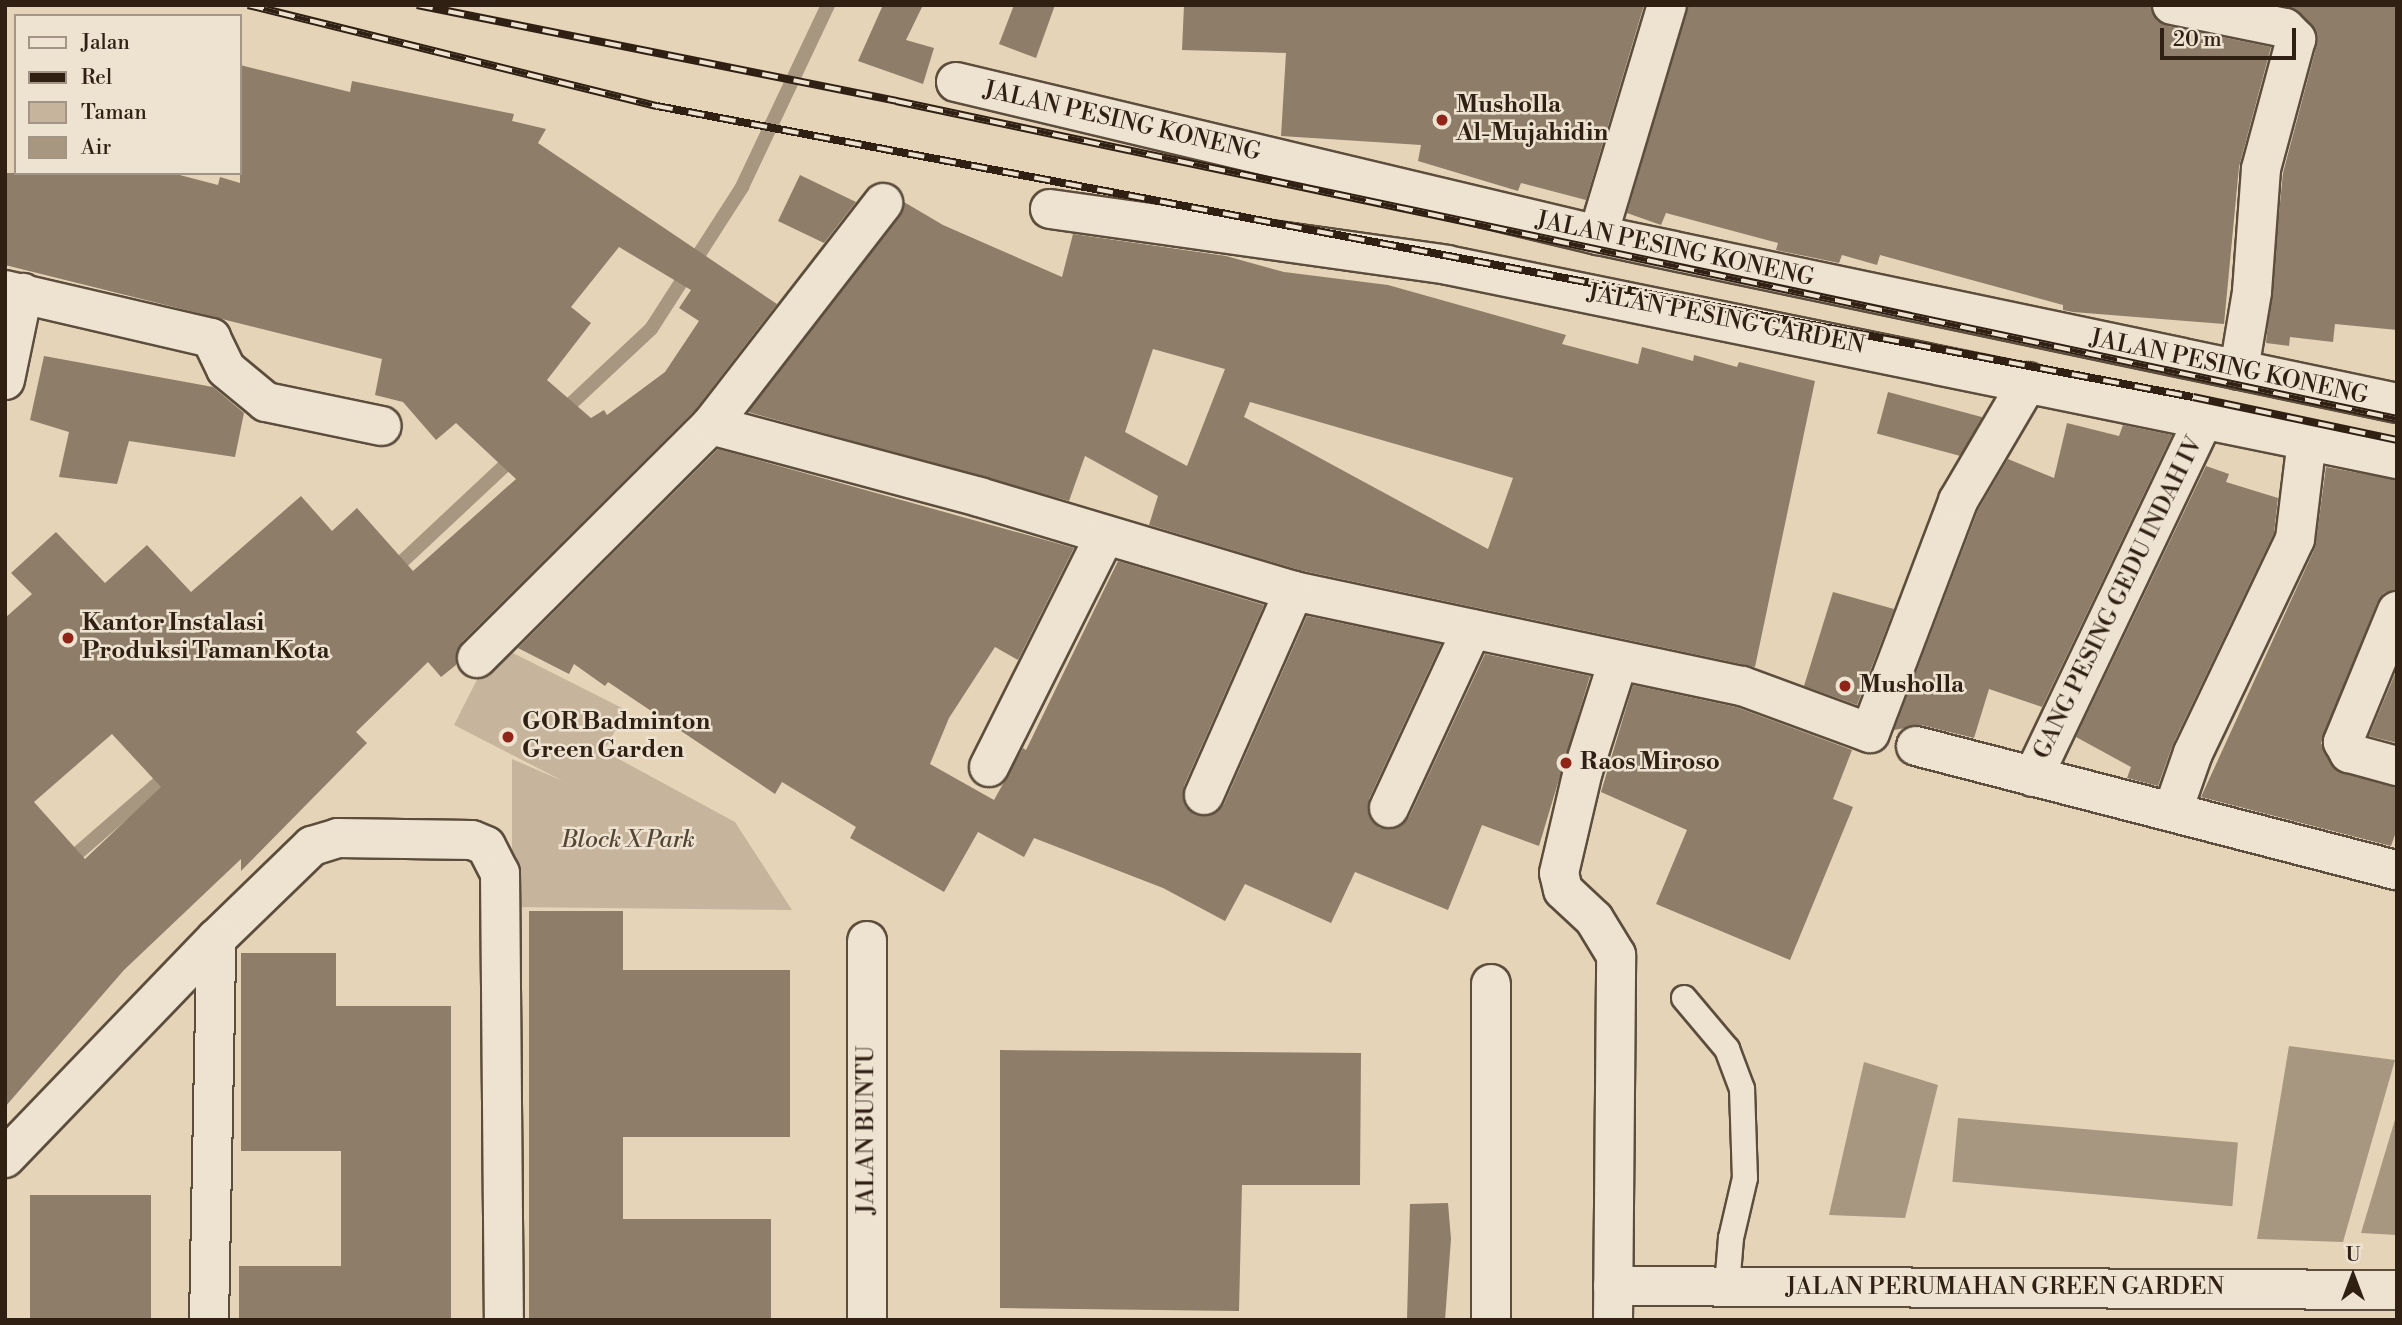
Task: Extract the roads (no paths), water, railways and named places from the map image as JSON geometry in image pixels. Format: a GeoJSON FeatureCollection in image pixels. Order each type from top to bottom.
{"type":"FeatureCollection","features":[{"type":"Feature","properties":{"kind":"street"},"geometry":{"type":"LineString","coordinates":[[1598,235],[1667,5]]}},
{"type":"Feature","properties":{"kind":"street"},"geometry":{"type":"LineString","coordinates":[[2172,5],[2285,28],[2296,40],[2260,169],[2252,292],[2239,370]]}},
{"type":"Feature","properties":{"kind":"street","name":"JALAN PESING KONENG"},"geometry":{"type":"LineString","coordinates":[[956,82],[1598,235],[2397,403]]}},
{"type":"Feature","properties":{"kind":"street"},"geometry":{"type":"LineString","coordinates":[[477,658],[582,558],[711,425],[883,203]]}},
{"type":"Feature","properties":{"kind":"street","name":"JALAN PESING GARDEN"},"geometry":{"type":"LineString","coordinates":[[1050,209],[1447,265],[2397,459]]}},
{"type":"Feature","properties":{"kind":"street"},"geometry":{"type":"LineString","coordinates":[[5,380],[14,292],[211,338],[226,369],[266,402],[382,426]]}},
{"type":"Feature","properties":{"kind":"street"},"geometry":{"type":"LineString","coordinates":[[711,425],[1105,535],[1294,591],[1742,686],[1870,733],[1958,501],[2028,382]]}},
{"type":"Feature","properties":{"kind":"street","name":"GANG PESING GEDU INDAH IV"},"geometry":{"type":"LineString","coordinates":[[2034,776],[2204,419]]}},
{"type":"Feature","properties":{"kind":"street"},"geometry":{"type":"LineString","coordinates":[[2173,810],[2193,753],[2295,539],[2307,440]]}},
{"type":"Feature","properties":{"kind":"street"},"geometry":{"type":"LineString","coordinates":[[989,767],[1105,535]]}},
{"type":"Feature","properties":{"kind":"street"},"geometry":{"type":"LineString","coordinates":[[1204,795],[1294,591]]}},
{"type":"Feature","properties":{"kind":"street"},"geometry":{"type":"LineString","coordinates":[[2397,611],[2343,742],[2349,753],[2397,766]]}},
{"type":"Feature","properties":{"kind":"street"},"geometry":{"type":"LineString","coordinates":[[1389,808],[1472,629]]}},
{"type":"Feature","properties":{"kind":"street","name":"JALAN PERUMAHAN GREEN GARDEN"},"geometry":{"type":"LineString","coordinates":[[1618,661],[1583,771],[1559,873],[1563,890],[1594,919],[1616,955],[1613,1303],[1727,1287],[2397,1290]]}},
{"type":"Feature","properties":{"kind":"street"},"geometry":{"type":"LineString","coordinates":[[1916,746],[2395,863]]}},
{"type":"Feature","properties":{"kind":"street"},"geometry":{"type":"LineString","coordinates":[[5,1158],[216,939],[312,846],[323,841],[458,837],[486,846],[500,873],[504,1320]]}},
{"type":"Feature","properties":{"kind":"street"},"geometry":{"type":"LineString","coordinates":[[209,1320],[216,939]]}},
{"type":"Feature","properties":{"kind":"street","name":"JALAN BUNTU"},"geometry":{"type":"LineString","coordinates":[[867,941],[867,1320]]}},
{"type":"Feature","properties":{"kind":"street"},"geometry":{"type":"LineString","coordinates":[[1491,984],[1491,1320]]}},
{"type":"Feature","properties":{"kind":"lane"},"geometry":{"type":"LineString","coordinates":[[1684,998],[1732,1056],[1742,1089],[1745,1178],[1731,1238],[1727,1287]]}},
{"type":"Feature","properties":{"kind":"water"},"geometry":{"type":"Polygon","coordinates":[[[2289,1046],[2395,1060],[2343,1242],[2257,1239],[2289,1046]]]}},
{"type":"Feature","properties":{"kind":"water"},"geometry":{"type":"Polygon","coordinates":[[[1864,1062],[1938,1085],[1905,1218],[1829,1215],[1864,1062]]]}},
{"type":"Feature","properties":{"kind":"water"},"geometry":{"type":"Polygon","coordinates":[[[2397,1113],[2397,1235],[2361,1233],[2397,1113]]]}},
{"type":"Feature","properties":{"kind":"water"},"geometry":{"type":"Polygon","coordinates":[[[1958,1118],[2238,1142],[2232,1206],[1952,1182],[1958,1118]]]}},
{"type":"Feature","properties":{"kind":"waterway"},"geometry":{"type":"LineString","coordinates":[[559,415],[651,329],[742,187],[828,5]]}},
{"type":"Feature","properties":{"kind":"waterway"},"geometry":{"type":"LineString","coordinates":[[390,573],[516,455]]}},
{"type":"Feature","properties":{"kind":"waterway"},"geometry":{"type":"LineString","coordinates":[[64,865],[171,772]]}},
{"type":"Feature","properties":{"kind":"railway"},"geometry":{"type":"LineString","coordinates":[[248,5],[657,106],[2193,397],[2397,440]]}},
{"type":"Feature","properties":{"kind":"railway"},"geometry":{"type":"LineString","coordinates":[[417,5],[896,101],[2397,419]]}},
{"type":"Feature","properties":{"kind":"place","name":"Musholla Al-Mujahidin"},"geometry":{"type":"Point","coordinates":[1442,120]}},
{"type":"Feature","properties":{"kind":"place","name":"Kantor Instalasi Produksi Taman Kota"},"geometry":{"type":"Point","coordinates":[68,638]}},
{"type":"Feature","properties":{"kind":"place","name":"Musholla"},"geometry":{"type":"Point","coordinates":[1845,686]}},
{"type":"Feature","properties":{"kind":"place","name":"GOR Badminton Green Garden"},"geometry":{"type":"Point","coordinates":[508,737]}},
{"type":"Feature","properties":{"kind":"place","name":"Raos Miroso"},"geometry":{"type":"Point","coordinates":[1566,763]}},
{"type":"Feature","properties":{"kind":"park label","name":"Block X Park"},"geometry":{"type":"Point","coordinates":[628,841]}}]}
